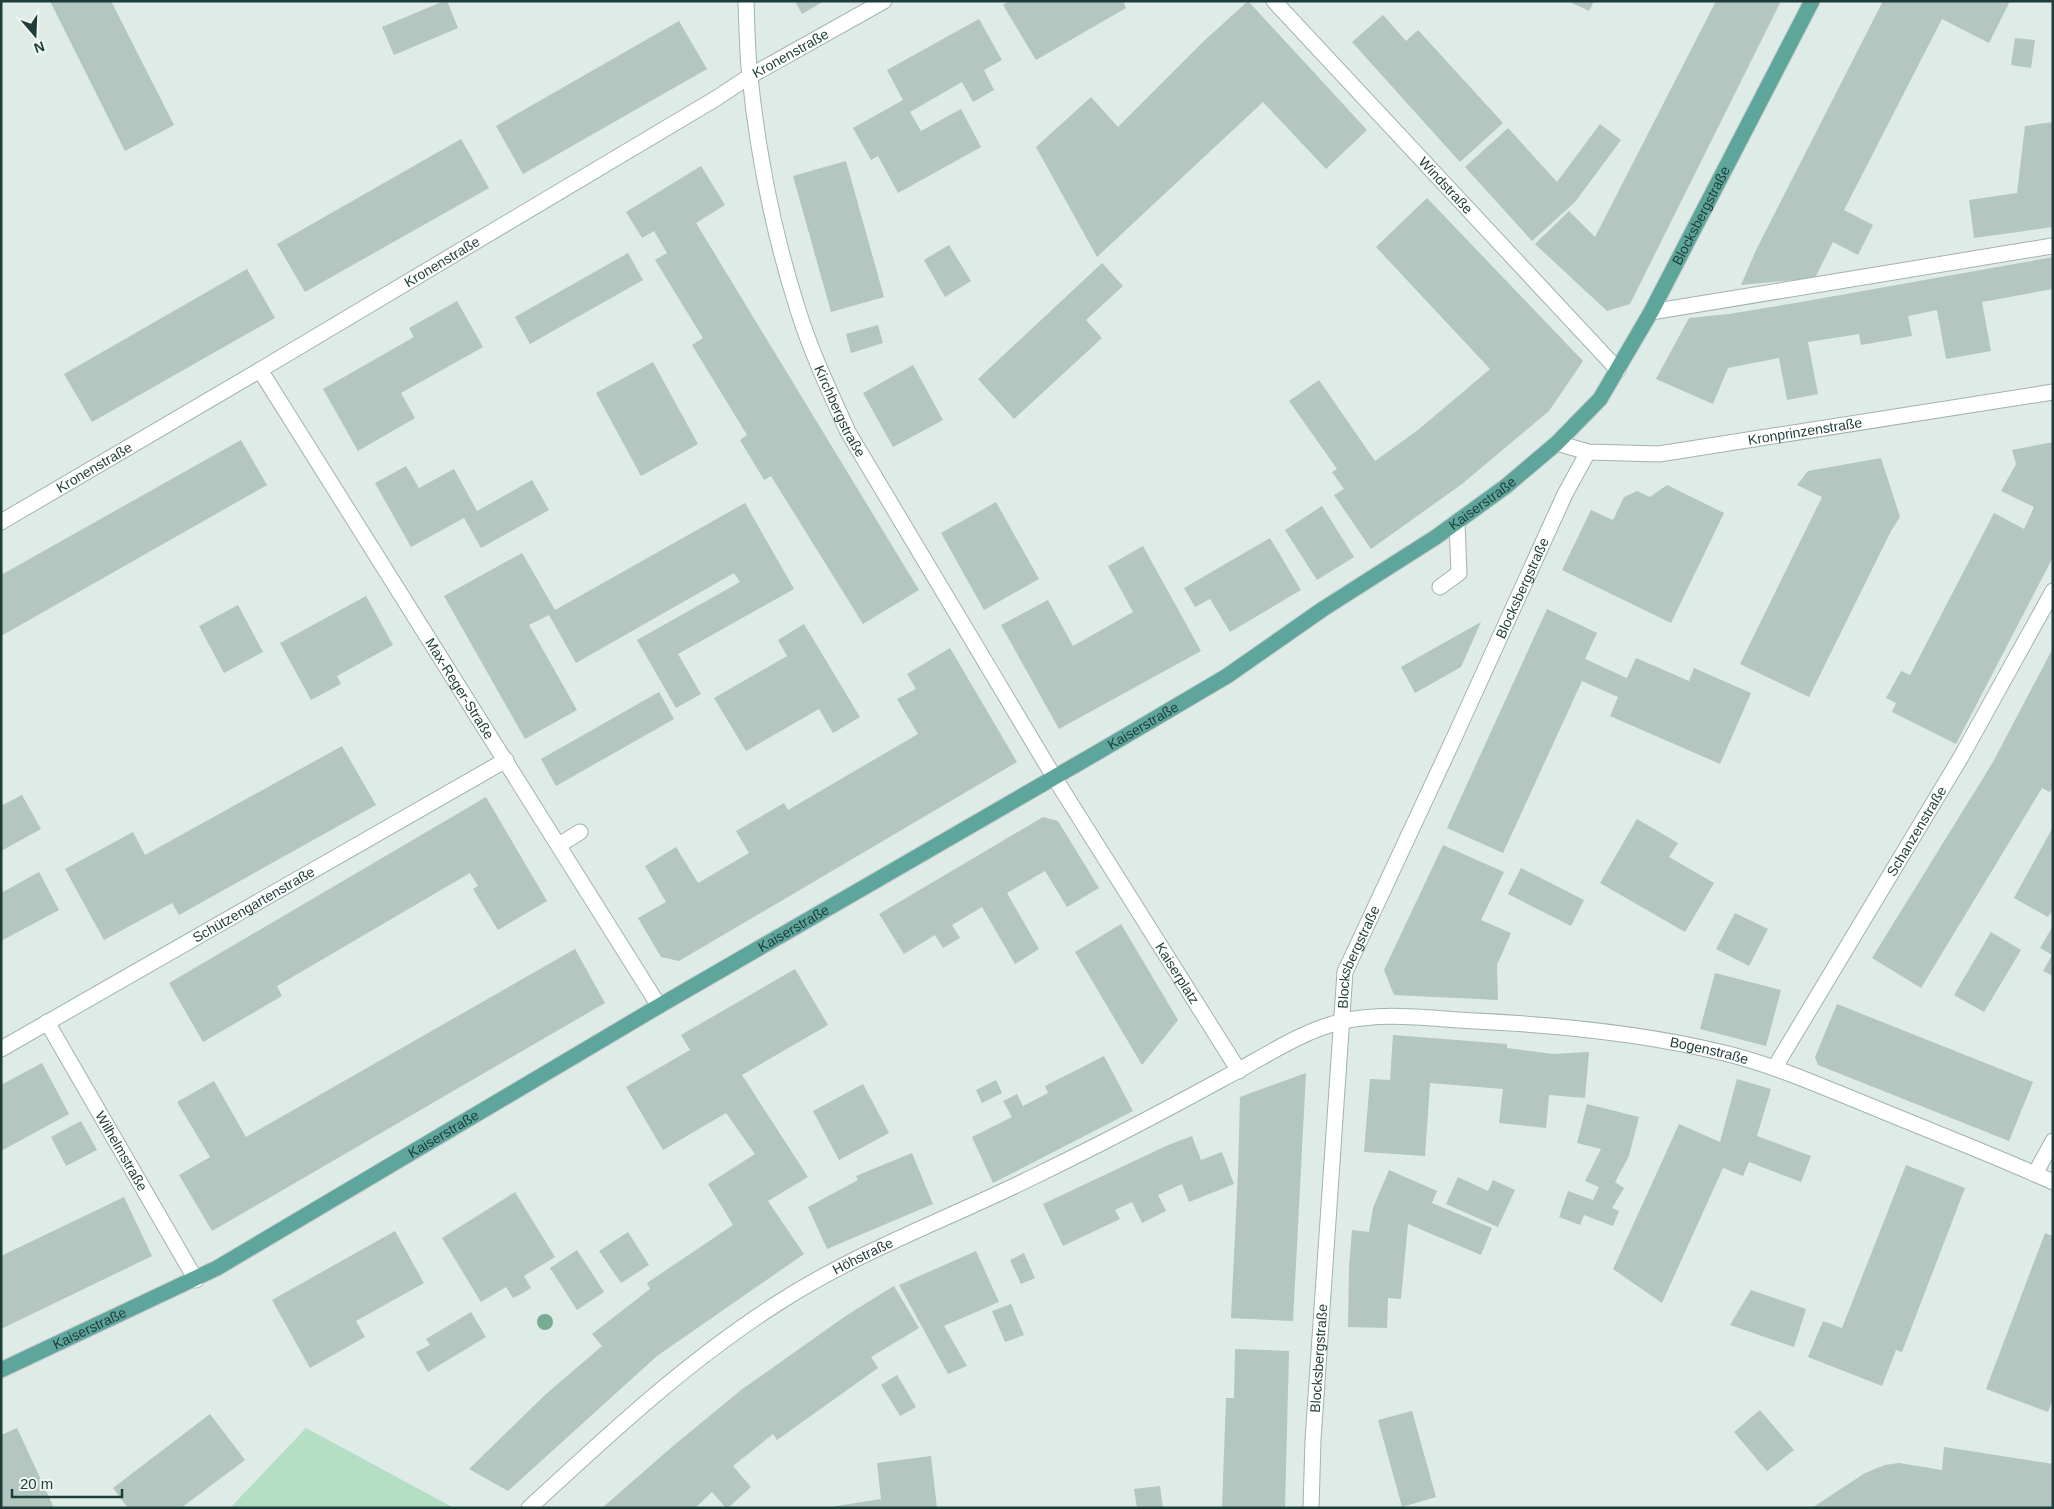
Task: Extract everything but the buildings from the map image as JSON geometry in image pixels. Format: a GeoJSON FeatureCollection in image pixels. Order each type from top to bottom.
{"type":"FeatureCollection","features":[{"type":"Feature","properties":{"kind":"main road","name":"Blocksbergstraße"},"geometry":{"type":"LineString","coordinates":[[1557,443],[1600,399],[1618,370],[1651,312],[1812,1]]}},
{"type":"Feature","properties":{"kind":"main road","name":"Kaiserstraße"},"geometry":{"type":"LineString","coordinates":[[1,1370],[196,1280],[336,1199],[659,1006],[1227,676],[1323,609],[1457,522],[1505,487],[1557,443]]}},
{"type":"Feature","properties":{"kind":"street","name":"Kirchbergstraße"},"geometry":{"type":"LineString","coordinates":[[746,1],[750,76],[762,163],[798,310],[821,374],[848,432],[1054,777]]}},
{"type":"Feature","properties":{"kind":"street","name":"Kronenstraße"},"geometry":{"type":"LineString","coordinates":[[1,522],[260,370],[715,99],[750,76],[884,1]]}},
{"type":"Feature","properties":{"kind":"street","name":"Windstraße"},"geometry":{"type":"LineString","coordinates":[[1274,1],[1618,370]]}},
{"type":"Feature","properties":{"kind":"street"},"geometry":{"type":"LineString","coordinates":[[1651,312],[2052,246]]}},
{"type":"Feature","properties":{"kind":"street","name":"Max-Reger-Straße"},"geometry":{"type":"LineString","coordinates":[[260,370],[659,1006]]}},
{"type":"Feature","properties":{"kind":"street","name":"Kronprinzenstraße"},"geometry":{"type":"LineString","coordinates":[[1557,443],[1588,452],[1659,454],[2053,392]]}},
{"type":"Feature","properties":{"kind":"street","name":"Blocksbergstraße"},"geometry":{"type":"LineString","coordinates":[[1311,1508],[1314,1430],[1345,972],[1565,494],[1588,452]]}},
{"type":"Feature","properties":{"kind":"street"},"geometry":{"type":"LineString","coordinates":[[1440,587],[1459,573],[1457,522]]}},
{"type":"Feature","properties":{"kind":"street","name":"Schanzenstraße"},"geometry":{"type":"LineString","coordinates":[[1775,1067],[1961,758],[2053,591]]}},
{"type":"Feature","properties":{"kind":"street","name":"Schützengartenstraße"},"geometry":{"type":"LineString","coordinates":[[1,1049],[506,760]]}},
{"type":"Feature","properties":{"kind":"street","name":"Kaiserplatz"},"geometry":{"type":"LineString","coordinates":[[1054,777],[1239,1070]]}},
{"type":"Feature","properties":{"kind":"street"},"geometry":{"type":"LineString","coordinates":[[559,845],[580,832]]}},
{"type":"Feature","properties":{"kind":"street","name":"Bogenstraße"},"geometry":{"type":"LineString","coordinates":[[1343,1021],[1380,1017],[1501,1023],[1606,1032],[1657,1039],[1721,1052],[1775,1067],[2053,1182]]}},
{"type":"Feature","properties":{"kind":"street"},"geometry":{"type":"LineString","coordinates":[[1239,1070],[1308,1033],[1343,1021]]}},
{"type":"Feature","properties":{"kind":"street","name":"Wilhelmstraße"},"geometry":{"type":"LineString","coordinates":[[47,1022],[196,1280]]}},
{"type":"Feature","properties":{"kind":"street","name":"Höhstraße"},"geometry":{"type":"LineString","coordinates":[[529,1508],[625,1420],[682,1372],[778,1302],[876,1248],[1034,1177],[1239,1070]]}},
{"type":"Feature","properties":{"kind":"street"},"geometry":{"type":"LineString","coordinates":[[2035,1174],[2053,1141]]}},
{"type":"Feature","properties":{"kind":"green space"},"geometry":{"type":"Polygon","coordinates":[[[306,1428],[454,1508],[230,1508],[306,1428]]]}}]}
